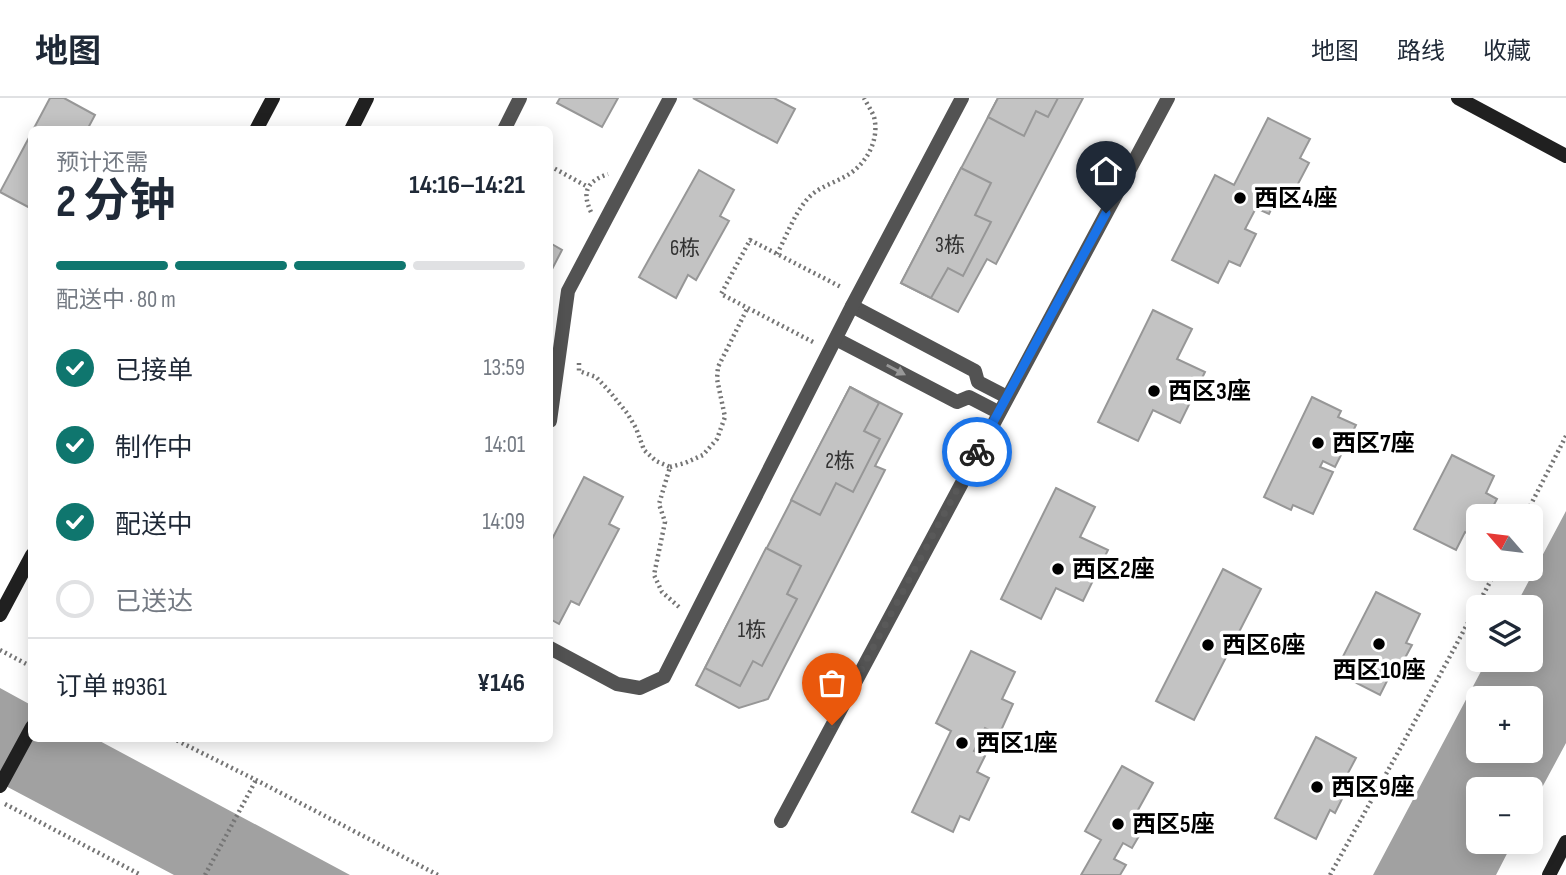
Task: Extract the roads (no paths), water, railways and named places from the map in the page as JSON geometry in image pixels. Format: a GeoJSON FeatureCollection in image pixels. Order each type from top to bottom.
{"type":"FeatureCollection","features":[{"type":"Feature","properties":{"kind":"street"},"geometry":{"type":"LineString","coordinates":[[258,126],[273,98]]}},
{"type":"Feature","properties":{"kind":"street"},"geometry":{"type":"LineString","coordinates":[[353,126],[368,98]]}},
{"type":"Feature","properties":{"kind":"street"},"geometry":{"type":"LineString","coordinates":[[506,126],[520,98]]}},
{"type":"Feature","properties":{"kind":"street"},"geometry":{"type":"LineString","coordinates":[[553,400],[568,291],[670,98]]}},
{"type":"Feature","properties":{"kind":"street"},"geometry":{"type":"LineString","coordinates":[[553,651],[617,684],[640,688],[664,677],[961,98]]}},
{"type":"Feature","properties":{"kind":"street"},"geometry":{"type":"LineString","coordinates":[[781,821],[1168,98]]}},
{"type":"Feature","properties":{"kind":"street"},"geometry":{"type":"LineString","coordinates":[[1458,98],[1566,156]]}},
{"type":"Feature","properties":{"kind":"street"},"geometry":{"type":"LineString","coordinates":[[855,301],[975,371],[978,382],[1007,397]]}},
{"type":"Feature","properties":{"kind":"street"},"geometry":{"type":"LineString","coordinates":[[833,345],[957,402],[970,397],[998,412]]}},
{"type":"Feature","properties":{"kind":"street"},"geometry":{"type":"LineString","coordinates":[[0,615],[28,562]]}},
{"type":"Feature","properties":{"kind":"street"},"geometry":{"type":"LineString","coordinates":[[0,786],[28,734]]}},
{"type":"Feature","properties":{"kind":"street"},"geometry":{"type":"LineString","coordinates":[[1549,875],[1566,842]]}},
{"type":"Feature","properties":{"kind":"place","name":"西区4座"},"geometry":{"type":"Point","coordinates":[1240,198]}},
{"type":"Feature","properties":{"kind":"place","name":"西区3座"},"geometry":{"type":"Point","coordinates":[1154,391]}},
{"type":"Feature","properties":{"kind":"place","name":"西区7座"},"geometry":{"type":"Point","coordinates":[1318,443]}},
{"type":"Feature","properties":{"kind":"place","name":"西区2座"},"geometry":{"type":"Point","coordinates":[1058,569]}},
{"type":"Feature","properties":{"kind":"place","name":"西区10座"},"geometry":{"type":"Point","coordinates":[1379,644]}},
{"type":"Feature","properties":{"kind":"place","name":"西区6座"},"geometry":{"type":"Point","coordinates":[1208,645]}},
{"type":"Feature","properties":{"kind":"place","name":"西区1座"},"geometry":{"type":"Point","coordinates":[962,743]}},
{"type":"Feature","properties":{"kind":"place","name":"西区9座"},"geometry":{"type":"Point","coordinates":[1317,787]}},
{"type":"Feature","properties":{"kind":"place","name":"西区5座"},"geometry":{"type":"Point","coordinates":[1118,824]}}]}
